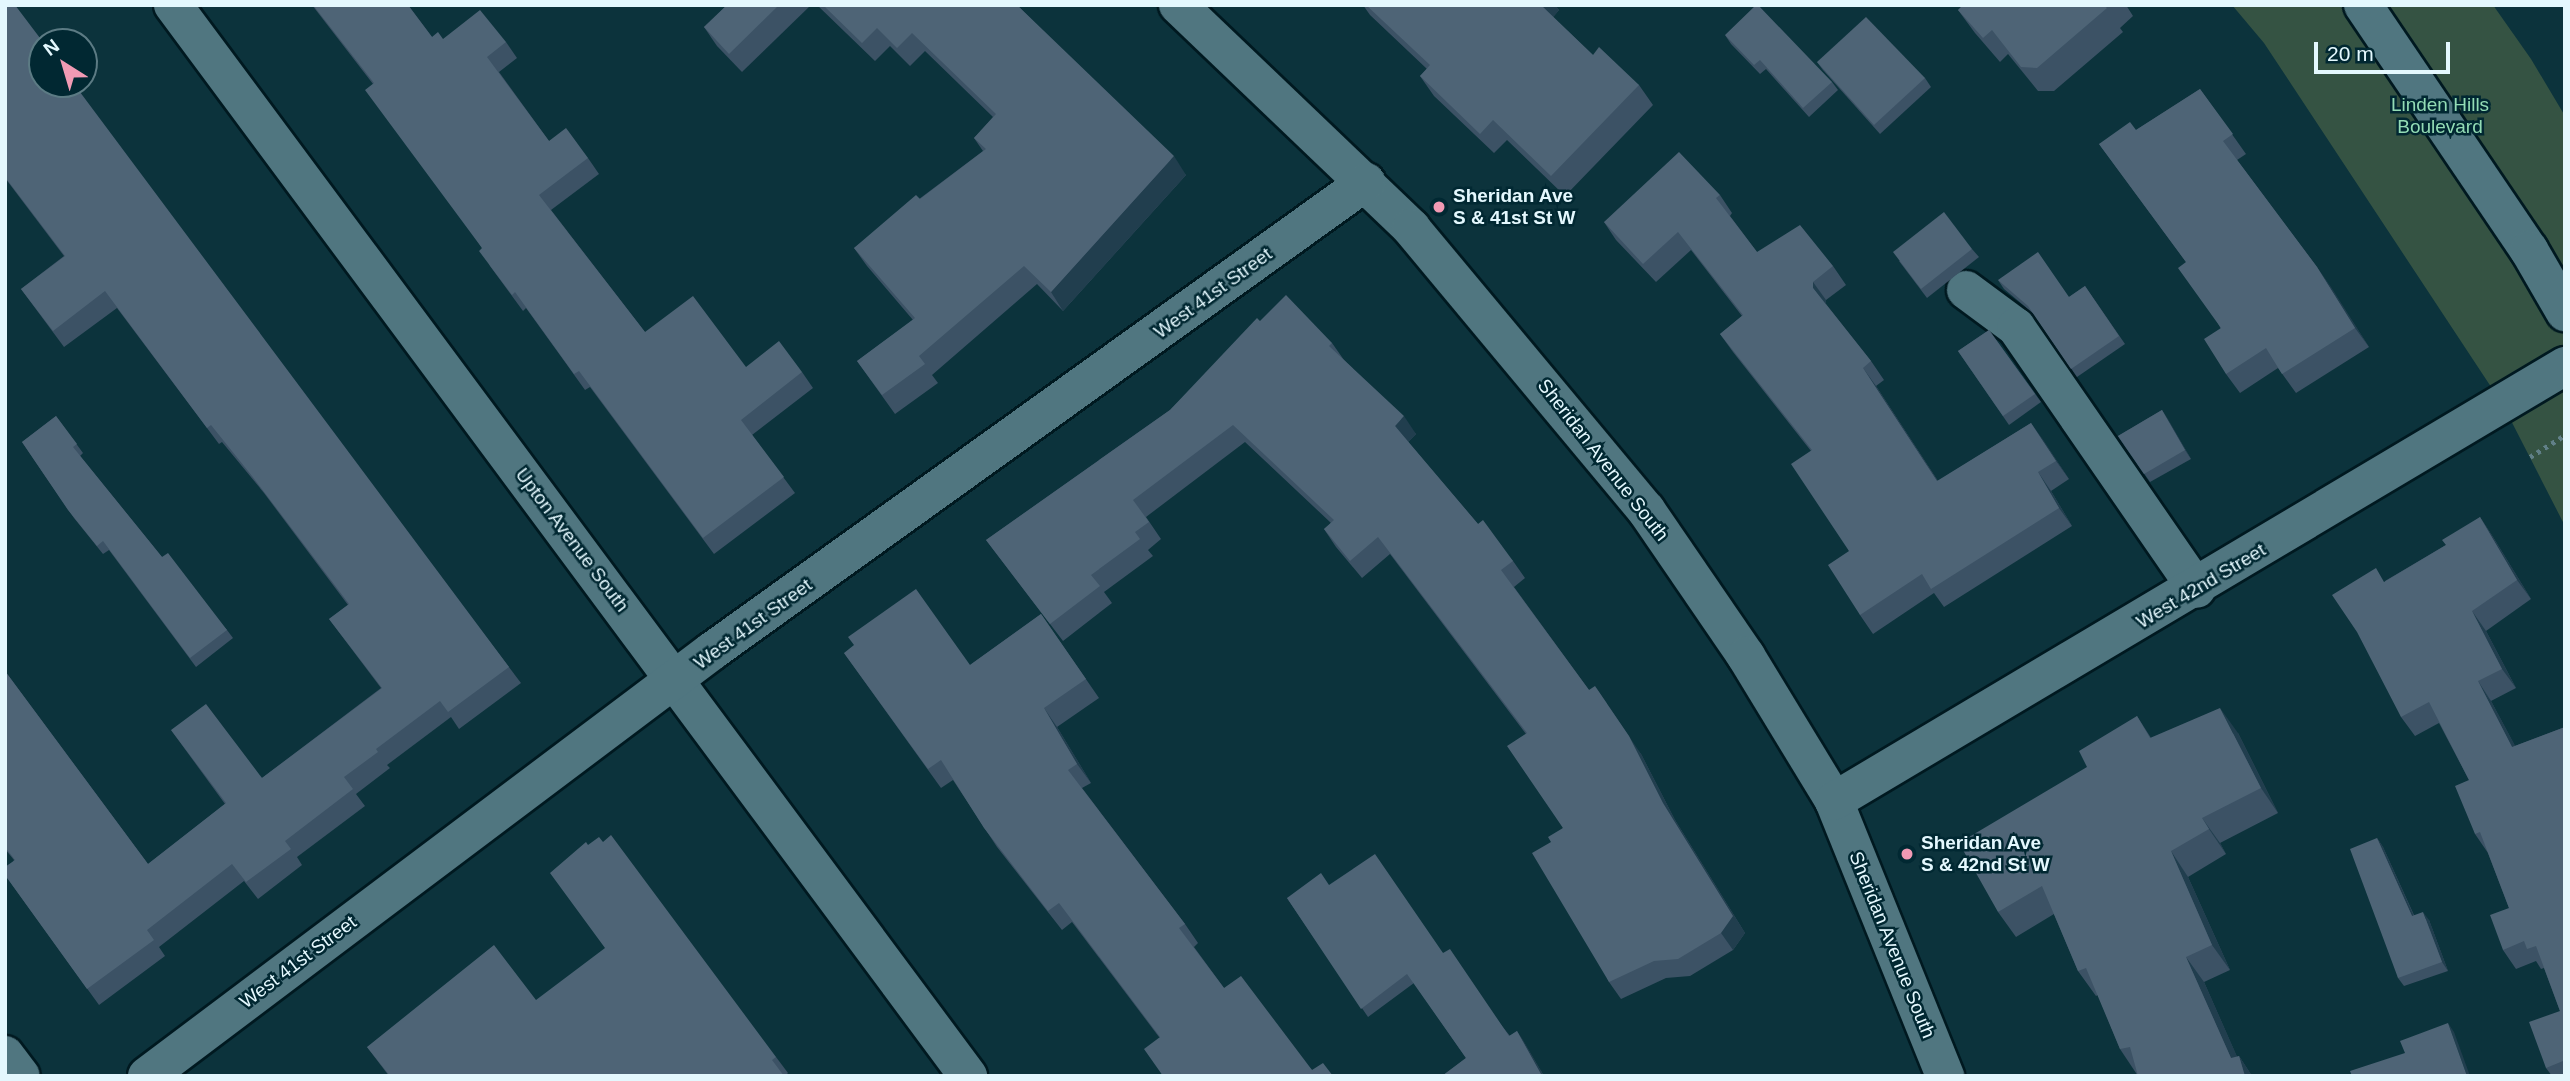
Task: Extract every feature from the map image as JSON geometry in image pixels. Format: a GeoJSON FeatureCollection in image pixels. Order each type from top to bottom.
{"type":"FeatureCollection","features":[{"type":"Feature","properties":{"kind":"street","name":"Upton Avenue South"},"geometry":{"type":"LineString","coordinates":[[173,5],[968,1076]]}},
{"type":"Feature","properties":{"kind":"street","name":"Sheridan Avenue South"},"geometry":{"type":"LineString","coordinates":[[1178,5],[1366,182],[1429,249],[1646,510],[1746,656],[1834,801],[1945,1076]]}},
{"type":"Feature","properties":{"kind":"street"},"geometry":{"type":"LineString","coordinates":[[2363,5],[2522,239],[2565,312]]}},
{"type":"Feature","properties":{"kind":"street","name":"West 41st Street"},"geometry":{"type":"LineString","coordinates":[[147,1076],[676,681],[1366,182]]}},
{"type":"Feature","properties":{"kind":"street"},"geometry":{"type":"LineString","coordinates":[[1966,290],[2016,327],[2197,589]]}},
{"type":"Feature","properties":{"kind":"street","name":"West 42nd Street"},"geometry":{"type":"LineString","coordinates":[[1834,801],[2197,589],[2565,366]]}},
{"type":"Feature","properties":{"kind":"street"},"geometry":{"type":"LineString","coordinates":[[5,1055],[21,1076]]}},
{"type":"Feature","properties":{"kind":"path"},"geometry":{"type":"LineString","coordinates":[[2530,457],[2565,435]]}},
{"type":"Feature","properties":{"kind":"green space","name":"Linden Hills Boulevard"},"geometry":{"type":"Polygon","coordinates":[[[2232,5],[2493,5],[2531,59],[2565,116],[2565,526],[2503,405],[2264,43],[2232,5]]]}},
{"type":"Feature","properties":{"kind":"building"},"geometry":{"type":"Polygon","coordinates":[[[5,5],[15,5],[32,28],[28,28],[28,98],[84,98],[509,667],[448,712],[440,701],[376,749],[378,752],[344,777],[353,789],[285,841],[291,849],[246,882],[232,864],[147,930],[154,940],[87,989],[5,875],[5,867],[15,860],[5,847],[5,671],[148,864],[226,803],[171,730],[206,704],[262,778],[382,688],[329,619],[349,604],[211,425],[207,428],[105,291],[53,331],[21,289],[65,256],[5,177],[5,5]]]}},
{"type":"Feature","properties":{"kind":"building"},"geometry":{"type":"Polygon","coordinates":[[[313,5],[408,5],[432,37],[438,32],[443,39],[480,10],[506,42],[487,57],[549,141],[566,128],[588,158],[539,195],[645,332],[693,296],[746,367],[779,341],[802,372],[741,420],[784,477],[703,538],[579,371],[574,374],[515,292],[512,295],[479,251],[482,248],[365,90],[374,83],[313,5]]]}},
{"type":"Feature","properties":{"kind":"building"},"geometry":{"type":"Polygon","coordinates":[[[727,5],[779,5],[729,54],[704,27],[727,5]]]}},
{"type":"Feature","properties":{"kind":"building"},"geometry":{"type":"Polygon","coordinates":[[[823,5],[1017,5],[1174,156],[1051,292],[1024,266],[919,356],[925,364],[882,395],[857,361],[915,318],[854,248],[916,195],[920,199],[986,149],[974,138],[996,114],[912,33],[897,48],[877,28],[862,43],[823,5]]]}},
{"type":"Feature","properties":{"kind":"building"},"geometry":{"type":"Polygon","coordinates":[[[1366,5],[1541,5],[1593,55],[1599,47],[1639,85],[1551,176],[1493,120],[1480,134],[1420,76],[1430,65],[1366,5]]]}},
{"type":"Feature","properties":{"kind":"building"},"geometry":{"type":"Polygon","coordinates":[[[1756,5],[1832,82],[1803,108],[1760,60],[1754,65],[1725,35],[1756,5]]]}},
{"type":"Feature","properties":{"kind":"building"},"geometry":{"type":"Polygon","coordinates":[[[1963,5],[2104,5],[2107,8],[2037,68],[2021,67],[1992,30],[1983,38],[1958,10],[1963,5]]]}},
{"type":"Feature","properties":{"kind":"building"},"geometry":{"type":"Polygon","coordinates":[[[1866,17],[1925,78],[1874,125],[1817,62],[1866,17]]]}},
{"type":"Feature","properties":{"kind":"building"},"geometry":{"type":"Polygon","coordinates":[[[2200,89],[2233,134],[2223,141],[2317,267],[2355,328],[2282,374],[2266,348],[2226,374],[2204,339],[2221,328],[2178,268],[2186,262],[2099,144],[2130,122],[2136,130],[2200,89]]]}},
{"type":"Feature","properties":{"kind":"building"},"geometry":{"type":"Polygon","coordinates":[[[1679,152],[1720,195],[1716,198],[1757,252],[1800,225],[1833,266],[1813,282],[1813,288],[1871,361],[1863,368],[1937,481],[2031,423],[2056,461],[2038,472],[2059,508],[1931,589],[1922,574],[1860,615],[1828,565],[1849,551],[1791,464],[1812,450],[1720,334],[1743,315],[1678,232],[1643,264],[1604,222],[1679,152]]]}},
{"type":"Feature","properties":{"kind":"building"},"geometry":{"type":"Polygon","coordinates":[[[1944,212],[1972,249],[1921,289],[1893,252],[1944,212]]]}},
{"type":"Feature","properties":{"kind":"building"},"geometry":{"type":"Polygon","coordinates":[[[2038,252],[2069,297],[2085,286],[2119,336],[2071,369],[2028,306],[1998,280],[2038,252]]]}},
{"type":"Feature","properties":{"kind":"building"},"geometry":{"type":"Polygon","coordinates":[[[1286,295],[1332,343],[1329,346],[1404,416],[1395,426],[1478,524],[1483,520],[1513,561],[1501,570],[1589,690],[1595,686],[1629,736],[1663,803],[1733,916],[1721,933],[1678,959],[1654,961],[1609,982],[1532,853],[1551,842],[1548,837],[1563,828],[1507,746],[1527,733],[1378,537],[1350,561],[1324,529],[1334,520],[1233,425],[1133,500],[1149,522],[1135,532],[1140,539],[1091,575],[1100,586],[1050,624],[986,540],[1170,410],[1257,318],[1260,321],[1286,295]]]}},
{"type":"Feature","properties":{"kind":"building"},"geometry":{"type":"Polygon","coordinates":[[[1989,330],[2035,394],[2003,416],[1958,351],[1989,330]]]}},
{"type":"Feature","properties":{"kind":"building"},"geometry":{"type":"Polygon","coordinates":[[[2162,410],[2185,450],[2144,474],[2118,436],[2162,410]]]}},
{"type":"Feature","properties":{"kind":"building"},"geometry":{"type":"Polygon","coordinates":[[[56,416],[77,444],[73,447],[162,557],[168,553],[227,630],[190,658],[103,541],[97,546],[68,510],[22,442],[56,416]]]}},
{"type":"Feature","properties":{"kind":"building"},"geometry":{"type":"Polygon","coordinates":[[[2480,517],[2517,580],[2472,611],[2502,669],[2478,681],[2512,747],[2565,727],[2565,1068],[2563,1061],[2546,1068],[2529,1022],[2560,1011],[2536,946],[2527,949],[2524,941],[2503,950],[2490,915],[2509,908],[2480,832],[2475,834],[2455,786],[2469,780],[2429,702],[2401,717],[2357,632],[2332,595],[2376,568],[2384,582],[2446,545],[2442,540],[2480,517]]]}},
{"type":"Feature","properties":{"kind":"building"},"geometry":{"type":"Polygon","coordinates":[[[916,589],[970,665],[1041,614],[1086,679],[1044,708],[1077,764],[1068,770],[1185,924],[1179,928],[1224,988],[1241,976],[1312,1070],[1323,1063],[1333,1076],[1163,1076],[1144,1049],[1160,1037],[1059,903],[1048,911],[984,828],[941,760],[928,769],[844,653],[854,645],[848,637],[916,589]]]}},
{"type":"Feature","properties":{"kind":"building"},"geometry":{"type":"Polygon","coordinates":[[[2220,708],[2261,788],[2202,818],[2209,829],[2171,851],[2212,945],[2186,957],[2231,1058],[2239,1056],[2245,1076],[2138,1076],[2130,1047],[2120,1049],[2086,968],[2078,971],[2042,886],[1998,912],[1959,843],[2087,767],[2079,751],[2137,716],[2150,738],[2220,708]]]}},
{"type":"Feature","properties":{"kind":"building"},"geometry":{"type":"Polygon","coordinates":[[[611,835],[776,1057],[772,1060],[784,1076],[390,1076],[367,1047],[494,945],[536,1000],[605,948],[550,873],[586,842],[588,845],[599,837],[603,842],[611,835]]]}},
{"type":"Feature","properties":{"kind":"building"},"geometry":{"type":"Polygon","coordinates":[[[2377,838],[2412,916],[2423,912],[2442,962],[2398,978],[2350,849],[2377,838]]]}},
{"type":"Feature","properties":{"kind":"building"},"geometry":{"type":"Polygon","coordinates":[[[1375,854],[1443,953],[1450,949],[1509,1036],[1517,1031],[1542,1076],[1442,1076],[1466,1058],[1407,974],[1361,1009],[1287,898],[1321,873],[1329,885],[1375,854]]]}},
{"type":"Feature","properties":{"kind":"building"},"geometry":{"type":"Polygon","coordinates":[[[2448,1023],[2467,1076],[2352,1076],[2350,1071],[2405,1053],[2400,1041],[2448,1023]]]}},
{"type":"Feature","properties":{"kind":"place","name":"Sheridan Ave S & 41st St W"},"geometry":{"type":"Point","coordinates":[1439,207]}},
{"type":"Feature","properties":{"kind":"place","name":"Sheridan Ave S & 42nd St W"},"geometry":{"type":"Point","coordinates":[1907,854]}}]}
